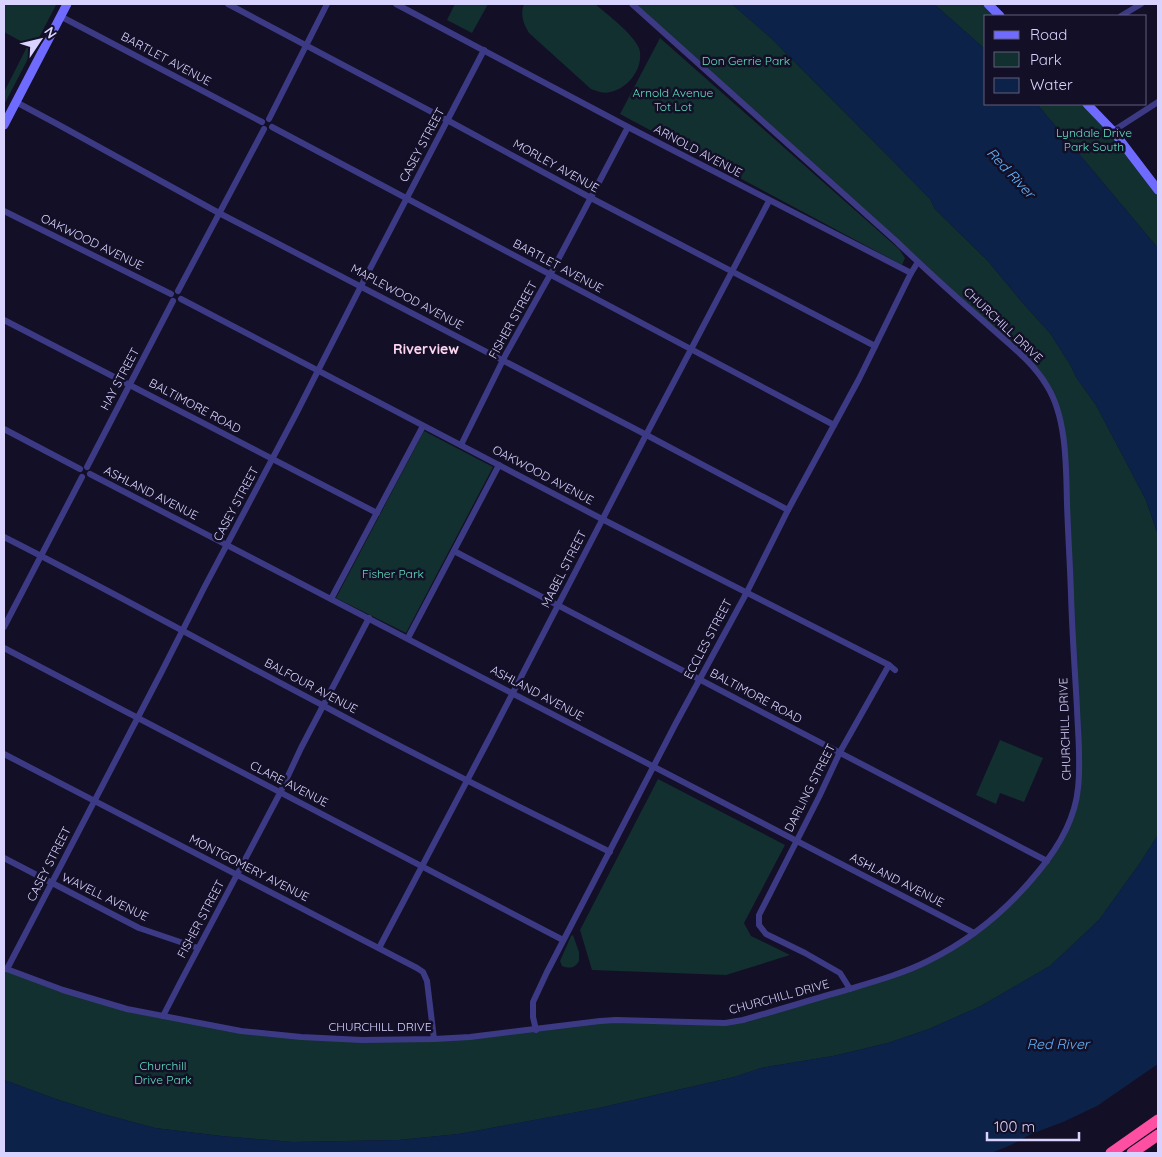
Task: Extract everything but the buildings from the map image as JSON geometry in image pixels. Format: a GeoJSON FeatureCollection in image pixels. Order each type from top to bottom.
{"type":"FeatureCollection","features":[{"type":"Feature","properties":{"kind":"highway"},"geometry":{"type":"LineString","coordinates":[[1116,1152],[1158,1120]]}},
{"type":"Feature","properties":{"kind":"highway"},"geometry":{"type":"LineString","coordinates":[[1132,1153],[1158,1135]]}},
{"type":"Feature","properties":{"kind":"main road"},"geometry":{"type":"LineString","coordinates":[[4,125],[7,111],[16,102],[67,4]]}},
{"type":"Feature","properties":{"kind":"main road"},"geometry":{"type":"LineString","coordinates":[[988,4],[999,15]]}},
{"type":"Feature","properties":{"kind":"main road"},"geometry":{"type":"LineString","coordinates":[[1088,105],[1113,131],[1158,190]]}},
{"type":"Feature","properties":{"kind":"street","name":"MORLEY AVENUE"},"geometry":{"type":"LineString","coordinates":[[228,4],[590,198],[875,346]]}},
{"type":"Feature","properties":{"kind":"street"},"geometry":{"type":"LineString","coordinates":[[269,120],[327,4]]}},
{"type":"Feature","properties":{"kind":"street","name":"ARNOLD AVENUE"},"geometry":{"type":"LineString","coordinates":[[396,4],[628,127],[911,273]]}},
{"type":"Feature","properties":{"kind":"street","name":"CHURCHILL DRIVE"},"geometry":{"type":"LineString","coordinates":[[5,968],[95,1000],[127,1009],[241,1031],[301,1037],[362,1040],[434,1039],[536,1030],[616,1020],[725,1023],[743,1020],[890,976],[946,951],[992,920],[1010,903],[1027,886],[1060,842],[1073,814],[1078,788],[1079,761],[1066,485],[1061,420],[1049,388],[1029,364],[890,235],[632,4]]}},
{"type":"Feature","properties":{"kind":"street"},"geometry":{"type":"LineString","coordinates":[[1123,15],[1141,4]]}},
{"type":"Feature","properties":{"kind":"street","name":"BARTLET AVENUE"},"geometry":{"type":"LineString","coordinates":[[60,16],[262,122]]}},
{"type":"Feature","properties":{"kind":"street","name":"CASEY STREET"},"geometry":{"type":"LineString","coordinates":[[5,968],[94,801],[484,50]]}},
{"type":"Feature","properties":{"kind":"street","name":"MAPLEWOOD AVENUE"},"geometry":{"type":"LineString","coordinates":[[16,102],[220,213],[788,510]]}},
{"type":"Feature","properties":{"kind":"street"},"geometry":{"type":"LineString","coordinates":[[1113,131],[1158,102]]}},
{"type":"Feature","properties":{"kind":"street"},"geometry":{"type":"LineString","coordinates":[[264,129],[261,126],[262,122],[265,119],[269,120]]}},
{"type":"Feature","properties":{"kind":"street"},"geometry":{"type":"LineString","coordinates":[[264,129],[268,130],[272,127],[269,120]]}},
{"type":"Feature","properties":{"kind":"street","name":"BARTLET AVENUE"},"geometry":{"type":"LineString","coordinates":[[272,127],[834,425]]}},
{"type":"Feature","properties":{"kind":"street","name":"FISHER STREET"},"geometry":{"type":"LineString","coordinates":[[460,445],[503,360],[628,127]]}},
{"type":"Feature","properties":{"kind":"street"},"geometry":{"type":"LineString","coordinates":[[178,291],[181,299],[176,302],[173,301],[170,298],[171,294],[178,291],[264,129]]}},
{"type":"Feature","properties":{"kind":"street","name":"MABEL STREET"},"geometry":{"type":"LineString","coordinates":[[379,948],[769,200]]}},
{"type":"Feature","properties":{"kind":"street","name":"OAKWOOD AVENUE"},"geometry":{"type":"LineString","coordinates":[[4,211],[171,294]]}},
{"type":"Feature","properties":{"kind":"street","name":"ECCLES STREET"},"geometry":{"type":"LineString","coordinates":[[536,1030],[532,1017],[533,1002],[699,679],[918,262]]}},
{"type":"Feature","properties":{"kind":"street","name":"OAKWOOD AVENUE"},"geometry":{"type":"LineString","coordinates":[[181,299],[602,519],[889,665],[895,670]]}},
{"type":"Feature","properties":{"kind":"street","name":"HAY STREET"},"geometry":{"type":"LineString","coordinates":[[87,467],[173,301]]}},
{"type":"Feature","properties":{"kind":"street","name":"BALTIMORE ROAD"},"geometry":{"type":"LineString","coordinates":[[4,320],[377,513]]}},
{"type":"Feature","properties":{"kind":"street"},"geometry":{"type":"LineString","coordinates":[[332,599],[423,426]]}},
{"type":"Feature","properties":{"kind":"street"},"geometry":{"type":"LineString","coordinates":[[4,429],[80,469]]}},
{"type":"Feature","properties":{"kind":"street"},"geometry":{"type":"LineString","coordinates":[[408,638],[499,465]]}},
{"type":"Feature","properties":{"kind":"street"},"geometry":{"type":"LineString","coordinates":[[80,469],[83,466],[90,469],[90,474],[82,477]]}},
{"type":"Feature","properties":{"kind":"street"},"geometry":{"type":"LineString","coordinates":[[4,627],[82,477],[80,469]]}},
{"type":"Feature","properties":{"kind":"street","name":"ASHLAND AVENUE"},"geometry":{"type":"LineString","coordinates":[[90,474],[974,932]]}},
{"type":"Feature","properties":{"kind":"street","name":"BALFOUR AVENUE"},"geometry":{"type":"LineString","coordinates":[[4,536],[323,706],[467,781],[610,852]]}},
{"type":"Feature","properties":{"kind":"street","name":"BALTIMORE ROAD"},"geometry":{"type":"LineString","coordinates":[[454,551],[1047,861]]}},
{"type":"Feature","properties":{"kind":"street","name":"FISHER STREET"},"geometry":{"type":"LineString","coordinates":[[163,1016],[369,618]]}},
{"type":"Feature","properties":{"kind":"street","name":"CLARE AVENUE"},"geometry":{"type":"LineString","coordinates":[[4,648],[564,940]]}},
{"type":"Feature","properties":{"kind":"street","name":"DARLING STREET"},"geometry":{"type":"LineString","coordinates":[[850,989],[840,973],[766,934],[759,925],[758,915],[819,798],[840,752],[889,665]]}},
{"type":"Feature","properties":{"kind":"street","name":"MONTGOMERY AVENUE"},"geometry":{"type":"LineString","coordinates":[[4,754],[417,968],[426,977],[434,1039]]}},
{"type":"Feature","properties":{"kind":"street","name":"WAVELL AVENUE"},"geometry":{"type":"LineString","coordinates":[[4,858],[139,928],[198,948]]}},
{"type":"Feature","properties":{"kind":"green space"},"geometry":{"type":"Polygon","coordinates":[[[4,4],[56,5],[4,103],[4,92],[28,45],[4,32],[4,4]]]}},
{"type":"Feature","properties":{"kind":"green space"},"geometry":{"type":"Polygon","coordinates":[[[455,4],[488,4],[472,33],[447,20],[455,4]]]}},
{"type":"Feature","properties":{"kind":"green space"},"geometry":{"type":"Polygon","coordinates":[[[524,4],[595,4],[636,42],[639,48],[640,62],[634,76],[617,90],[605,93],[591,89],[529,33],[523,18],[524,4]]]}},
{"type":"Feature","properties":{"kind":"green space","name":"Churchill Drive Park"},"geometry":{"type":"Polygon","coordinates":[[[632,4],[732,4],[771,38],[930,199],[935,209],[988,261],[1050,333],[1076,377],[1096,405],[1146,500],[1158,535],[1158,835],[1099,920],[1050,966],[981,1006],[929,1029],[888,1043],[833,1056],[761,1068],[734,1077],[599,1108],[459,1134],[399,1140],[293,1142],[155,1128],[103,1114],[4,1080],[4,968],[95,1000],[199,1024],[301,1037],[434,1039],[600,1021],[725,1023],[890,976],[945,951],[1010,903],[1060,842],[1078,788],[1063,439],[1054,399],[1022,356],[632,4]]]}},
{"type":"Feature","properties":{"kind":"green space"},"geometry":{"type":"Polygon","coordinates":[[[934,4],[988,4],[999,15],[984,15],[984,48],[934,4]]]}},
{"type":"Feature","properties":{"kind":"green space","name":"Arnold Avenue Tot Lot"},"geometry":{"type":"Polygon","coordinates":[[[660,38],[899,249],[905,258],[902,265],[620,114],[660,38]]]}},
{"type":"Feature","properties":{"kind":"green space","name":"Lyndale Drive Park South"},"geometry":{"type":"Polygon","coordinates":[[[1038,105],[1087,105],[1158,190],[1158,248],[1038,105]]]}},
{"type":"Feature","properties":{"kind":"green space","name":"Fisher Park"},"geometry":{"type":"Polygon","coordinates":[[[424,431],[493,467],[406,633],[336,598],[424,431]]]}},
{"type":"Feature","properties":{"kind":"green space"},"geometry":{"type":"Polygon","coordinates":[[[1000,740],[1043,758],[1024,802],[1000,793],[996,804],[976,795],[1000,740]]]}},
{"type":"Feature","properties":{"kind":"green space"},"geometry":{"type":"Polygon","coordinates":[[[658,779],[785,845],[744,923],[751,936],[790,955],[726,975],[592,970],[580,930],[658,779]]]}},
{"type":"Feature","properties":{"kind":"green space"},"geometry":{"type":"Polygon","coordinates":[[[573,935],[579,952],[579,961],[570,968],[562,966],[560,961],[573,935]]]}},
{"type":"Feature","properties":{"kind":"water","name":"Red River"},"geometry":{"type":"Polygon","coordinates":[[[732,4],[934,4],[984,48],[984,105],[1038,105],[1158,248],[1158,535],[1146,500],[1096,405],[1076,377],[1050,333],[988,261],[935,209],[930,199],[771,38],[732,4]]]}},
{"type":"Feature","properties":{"kind":"water","name":"Red River"},"geometry":{"type":"Polygon","coordinates":[[[1158,835],[1158,1064],[1097,1106],[991,1153],[4,1153],[4,1080],[103,1114],[155,1128],[293,1142],[399,1140],[458,1134],[599,1108],[734,1077],[761,1068],[833,1056],[888,1043],[929,1029],[981,1006],[1050,966],[1099,920],[1158,835]]]}},
{"type":"Feature","properties":{"kind":"district","name":"Riverview"},"geometry":{"type":"Point","coordinates":[426,349]}},
{"type":"Feature","properties":{"kind":"park label","name":"Don Gerrie Park"},"geometry":{"type":"Point","coordinates":[746,61]}}]}
